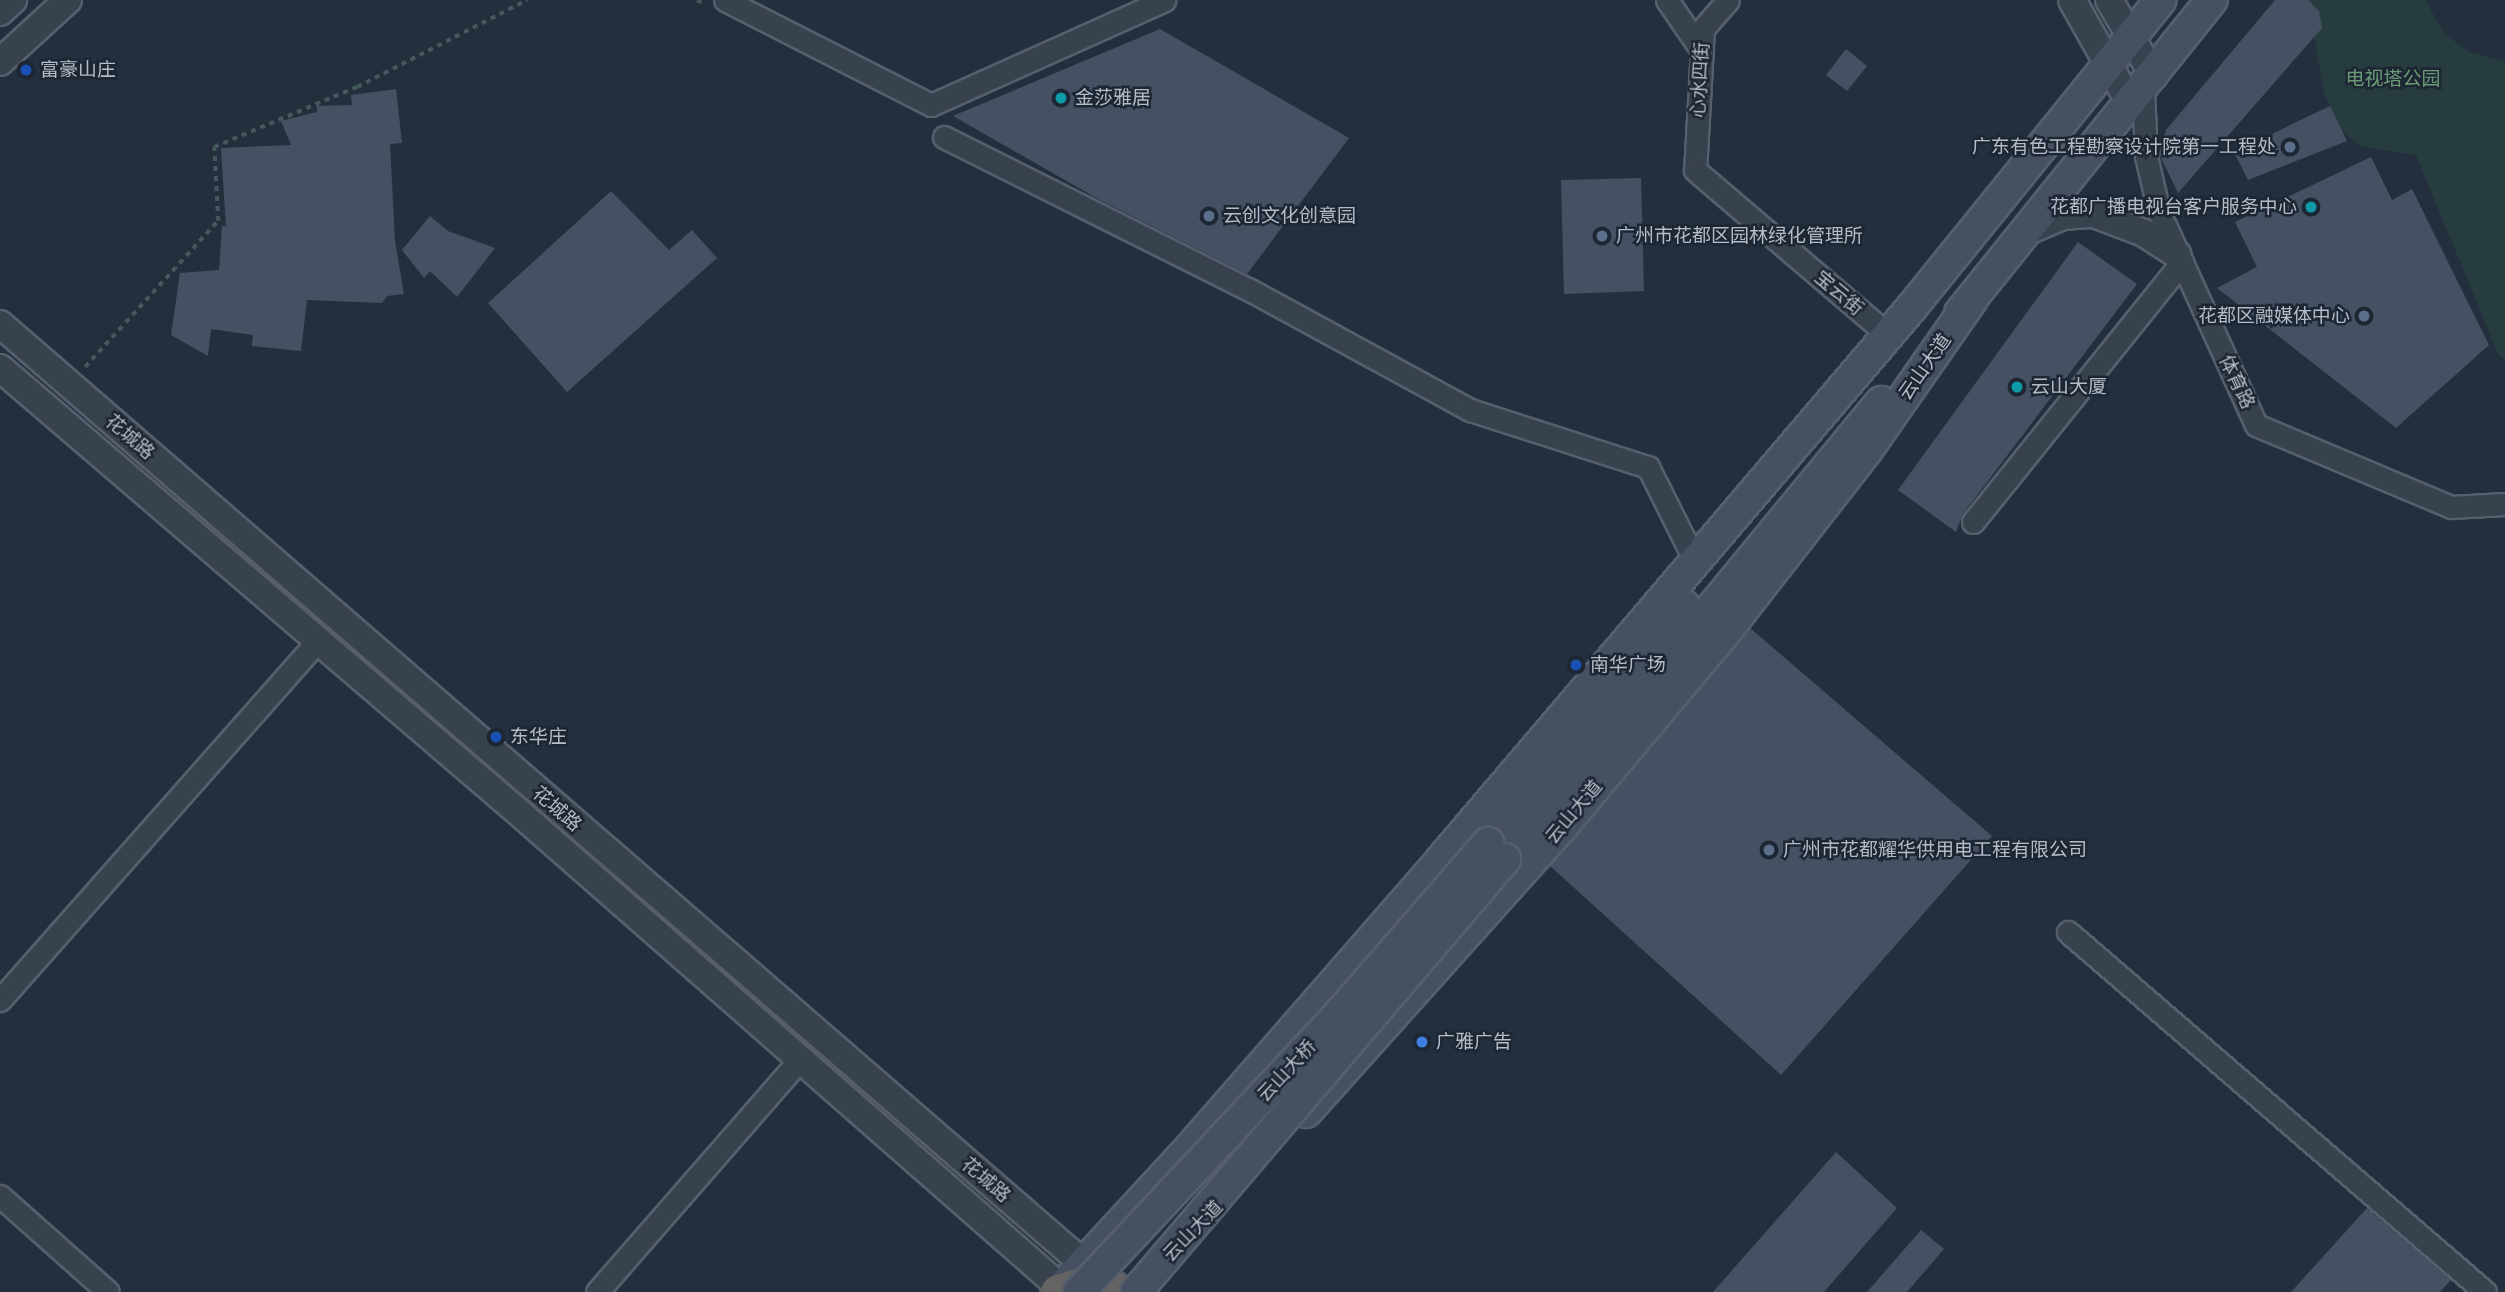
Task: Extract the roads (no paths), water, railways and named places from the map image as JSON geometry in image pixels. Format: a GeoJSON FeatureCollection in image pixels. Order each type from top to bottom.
{"type":"FeatureCollection","features":[{"type":"Feature","properties":{"kind":"main road"},"geometry":{"type":"LineString","coordinates":[[1497,851],[1912,307],[2161,0]]}},
{"type":"Feature","properties":{"kind":"main road","name":"云山大道"},"geometry":{"type":"LineString","coordinates":[[1497,851],[1850,437],[1973,298],[2212,0]]}},
{"type":"Feature","properties":{"kind":"main road","name":"云山大道"},"geometry":{"type":"LineString","coordinates":[[1135,1292],[1343,1073],[1603,778],[1811,524],[1973,298]]}},
{"type":"Feature","properties":{"kind":"main road"},"geometry":{"type":"LineString","coordinates":[[1083,1287],[1183,1156],[1912,307]]}},
{"type":"Feature","properties":{"kind":"main road","name":"云山大桥"},"geometry":{"type":"LineString","coordinates":[[1083,1287],[1342,1011],[1497,851]]}},
{"type":"Feature","properties":{"kind":"main road","name":"云山大桥"},"geometry":{"type":"LineString","coordinates":[[1135,1292],[1497,851]]}},
{"type":"Feature","properties":{"kind":"street"},"geometry":{"type":"LineString","coordinates":[[0,12],[13,0]]}},
{"type":"Feature","properties":{"kind":"street"},"geometry":{"type":"LineString","coordinates":[[0,62],[68,0]]}},
{"type":"Feature","properties":{"kind":"street"},"geometry":{"type":"LineString","coordinates":[[725,0],[931,105],[1165,0]]}},
{"type":"Feature","properties":{"kind":"street"},"geometry":{"type":"LineString","coordinates":[[1667,0],[1702,51]]}},
{"type":"Feature","properties":{"kind":"street","name":"心水四街"},"geometry":{"type":"LineString","coordinates":[[1695,170],[1703,29],[1728,0]]}},
{"type":"Feature","properties":{"kind":"street"},"geometry":{"type":"LineString","coordinates":[[2072,0],[2108,63],[2142,90]]}},
{"type":"Feature","properties":{"kind":"street"},"geometry":{"type":"LineString","coordinates":[[2109,0],[2132,38],[2142,90]]}},
{"type":"Feature","properties":{"kind":"street","name":"体育路"},"geometry":{"type":"LineString","coordinates":[[2142,90],[2146,156],[2159,212],[2256,425],[2451,507],[2505,504]]}},
{"type":"Feature","properties":{"kind":"street"},"geometry":{"type":"LineString","coordinates":[[944,137],[1250,290],[1470,410],[1648,467],[1695,561]]}},
{"type":"Feature","properties":{"kind":"street","name":"宝云街"},"geometry":{"type":"LineString","coordinates":[[1695,170],[1888,335]]}},
{"type":"Feature","properties":{"kind":"street"},"geometry":{"type":"LineString","coordinates":[[1973,522],[2180,259],[2144,233],[2094,214],[2063,216],[2030,230]]}},
{"type":"Feature","properties":{"kind":"street","name":"花城路"},"geometry":{"type":"LineString","coordinates":[[0,324],[1083,1287]]}},
{"type":"Feature","properties":{"kind":"street","name":"花城路"},"geometry":{"type":"LineString","coordinates":[[0,368],[801,1058],[1083,1287]]}},
{"type":"Feature","properties":{"kind":"street"},"geometry":{"type":"LineString","coordinates":[[0,1000],[318,640]]}},
{"type":"Feature","properties":{"kind":"street"},"geometry":{"type":"LineString","coordinates":[[2068,932],[2485,1292]]}},
{"type":"Feature","properties":{"kind":"street"},"geometry":{"type":"LineString","coordinates":[[597,1292],[801,1058]]}},
{"type":"Feature","properties":{"kind":"street"},"geometry":{"type":"LineString","coordinates":[[0,1196],[108,1292]]}},
{"type":"Feature","properties":{"kind":"place","name":"富豪山庄"},"geometry":{"type":"Point","coordinates":[26,70]}},
{"type":"Feature","properties":{"kind":"place","name":"金莎雅居"},"geometry":{"type":"Point","coordinates":[1061,98]}},
{"type":"Feature","properties":{"kind":"place","name":"广东有色工程勘察设计院第一工程处"},"geometry":{"type":"Point","coordinates":[2290,147]}},
{"type":"Feature","properties":{"kind":"place","name":"花都广播电视台客户服务中心"},"geometry":{"type":"Point","coordinates":[2311,207]}},
{"type":"Feature","properties":{"kind":"place","name":"云创文化创意园"},"geometry":{"type":"Point","coordinates":[1209,216]}},
{"type":"Feature","properties":{"kind":"place","name":"广州市花都区园林绿化管理所"},"geometry":{"type":"Point","coordinates":[1602,236]}},
{"type":"Feature","properties":{"kind":"place","name":"花都区融媒体中心"},"geometry":{"type":"Point","coordinates":[2364,316]}},
{"type":"Feature","properties":{"kind":"place","name":"云山大厦"},"geometry":{"type":"Point","coordinates":[2017,387]}},
{"type":"Feature","properties":{"kind":"place","name":"南华广场"},"geometry":{"type":"Point","coordinates":[1576,665]}},
{"type":"Feature","properties":{"kind":"place","name":"东华庄"},"geometry":{"type":"Point","coordinates":[496,737]}},
{"type":"Feature","properties":{"kind":"place","name":"广州市花都耀华供用电工程有限公司"},"geometry":{"type":"Point","coordinates":[1769,850]}},
{"type":"Feature","properties":{"kind":"place","name":"广雅广告"},"geometry":{"type":"Point","coordinates":[1422,1042]}},
{"type":"Feature","properties":{"kind":"park label","name":"电视塔公园"},"geometry":{"type":"Point","coordinates":[2393,79]}}]}
